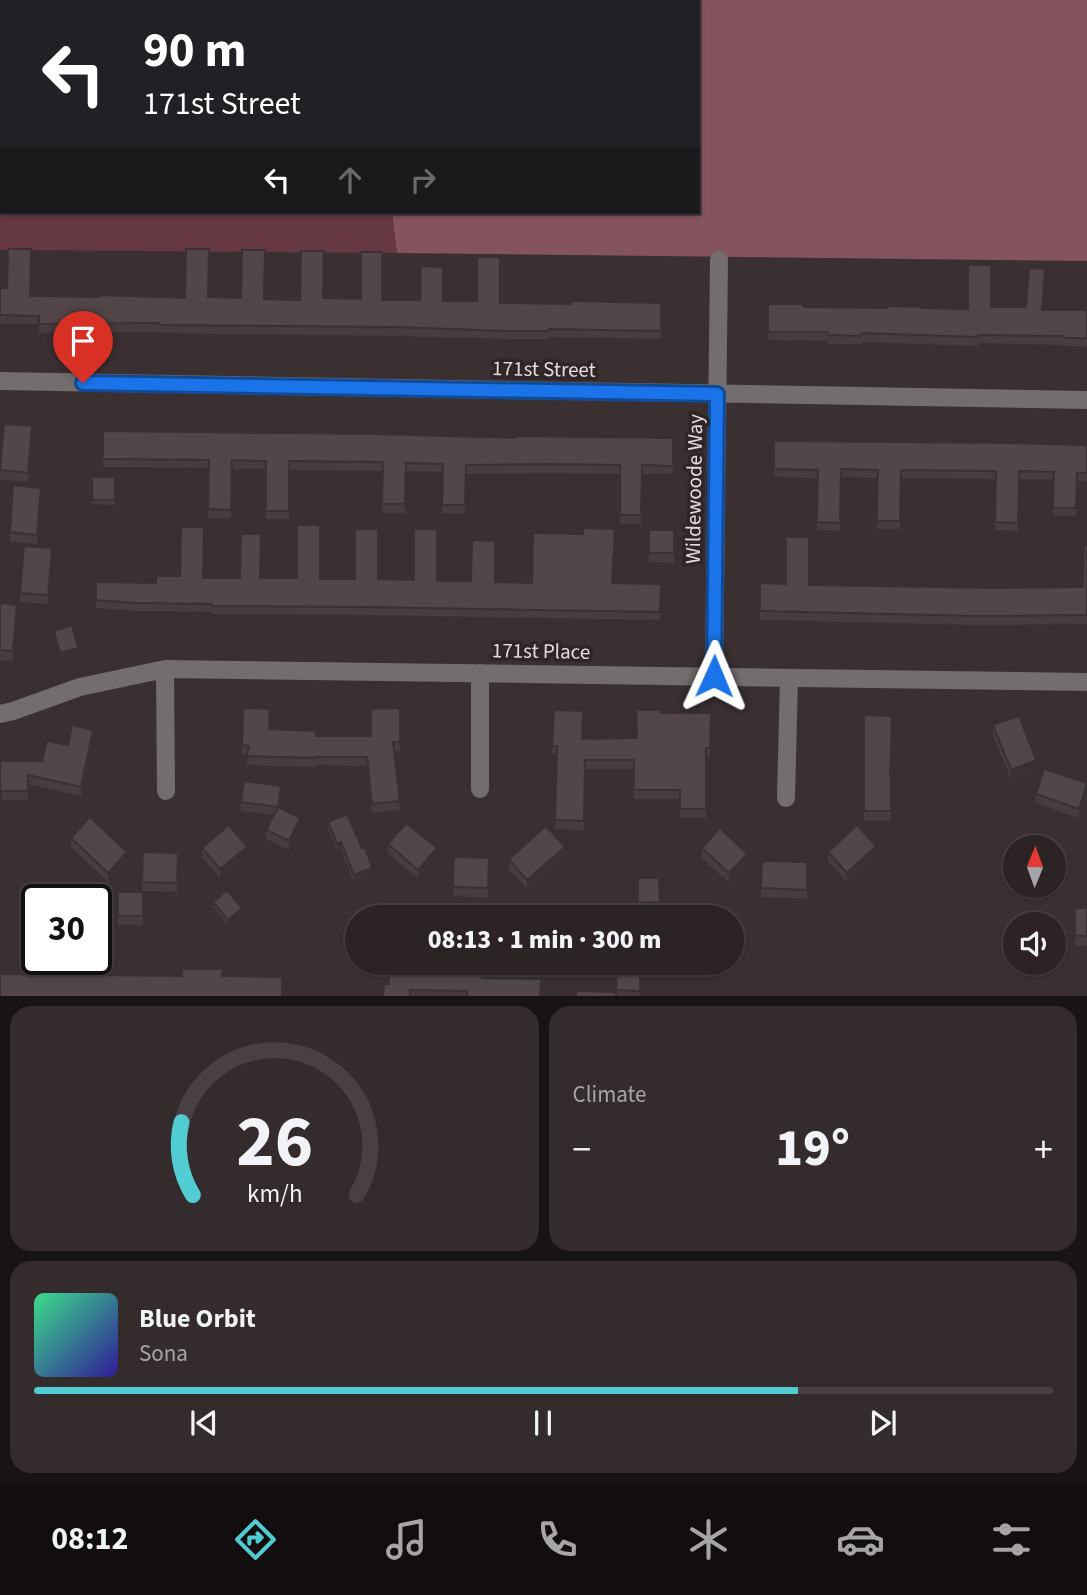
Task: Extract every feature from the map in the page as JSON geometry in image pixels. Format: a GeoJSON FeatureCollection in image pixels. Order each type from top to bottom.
{"type":"FeatureCollection","features":[{"type":"Feature","properties":{"kind":"street","name":"Wildewoode Way"},"geometry":{"type":"LineString","coordinates":[[714,676],[719,260]]}},
{"type":"Feature","properties":{"kind":"street","name":"171st Street"},"geometry":{"type":"LineString","coordinates":[[0,381],[1087,400]]}},
{"type":"Feature","properties":{"kind":"street","name":"171st Place"},"geometry":{"type":"LineString","coordinates":[[0,714],[80,687],[165,669],[1087,682]]}},
{"type":"Feature","properties":{"kind":"street"},"geometry":{"type":"LineString","coordinates":[[165,669],[166,791]]}},
{"type":"Feature","properties":{"kind":"street"},"geometry":{"type":"LineString","coordinates":[[480,673],[480,789]]}},
{"type":"Feature","properties":{"kind":"street"},"geometry":{"type":"LineString","coordinates":[[786,798],[789,678]]}},
{"type":"Feature","properties":{"kind":"shaded area"},"geometry":{"type":"Polygon","coordinates":[[[700,0],[1087,0],[1087,261],[397,253],[392,214],[700,214],[700,0]]]}},
{"type":"Feature","properties":{"kind":"shaded area"},"geometry":{"type":"Polygon","coordinates":[[[0,214],[392,214],[397,253],[0,250],[0,214]]]}},
{"type":"Feature","properties":{"kind":"building"},"geometry":{"type":"Polygon","coordinates":[[[8,249],[31,249],[30,296],[185,298],[186,249],[209,249],[208,297],[241,298],[242,250],[265,250],[264,299],[300,300],[301,251],[324,251],[323,298],[361,299],[361,252],[382,252],[382,300],[420,300],[421,266],[443,267],[443,301],[477,301],[477,257],[500,257],[500,303],[661,303],[661,331],[509,331],[159,323],[39,324],[39,316],[0,315],[0,288],[7,288],[8,249]]]}},
{"type":"Feature","properties":{"kind":"building"},"geometry":{"type":"Polygon","coordinates":[[[968,265],[991,265],[991,307],[1026,307],[1029,268],[1045,269],[1042,310],[1087,310],[1087,338],[862,333],[862,336],[828,335],[828,332],[768,332],[768,304],[803,304],[803,307],[968,309],[968,265]]]}},
{"type":"Feature","properties":{"kind":"building"},"geometry":{"type":"Polygon","coordinates":[[[4,424],[32,426],[28,473],[0,470],[4,424]]]}},
{"type":"Feature","properties":{"kind":"building"},"geometry":{"type":"Polygon","coordinates":[[[103,431],[673,438],[673,466],[642,465],[641,515],[620,515],[620,465],[466,465],[465,505],[442,505],[443,464],[406,463],[405,504],[382,504],[383,462],[289,461],[289,511],[266,511],[266,461],[232,460],[231,510],[208,509],[209,460],[103,459],[103,431]]]}},
{"type":"Feature","properties":{"kind":"building"},"geometry":{"type":"Polygon","coordinates":[[[774,441],[1087,445],[1087,473],[1077,473],[1076,508],[1053,508],[1054,472],[1019,471],[1018,523],[995,522],[996,471],[901,470],[900,521],[877,521],[878,470],[841,469],[840,523],[817,522],[818,470],[774,469],[774,441]]]}},
{"type":"Feature","properties":{"kind":"building"},"geometry":{"type":"Polygon","coordinates":[[[92,477],[115,477],[115,500],[92,500],[92,477]]]}},
{"type":"Feature","properties":{"kind":"building"},"geometry":{"type":"Polygon","coordinates":[[[13,485],[41,488],[37,535],[10,532],[13,485]]]}},
{"type":"Feature","properties":{"kind":"building"},"geometry":{"type":"Polygon","coordinates":[[[297,525],[320,525],[320,579],[355,579],[355,529],[378,529],[378,579],[414,580],[414,529],[437,529],[437,581],[471,581],[472,540],[495,541],[495,582],[532,583],[533,533],[583,534],[583,528],[615,529],[612,583],[661,584],[660,612],[212,606],[96,600],[96,582],[156,583],[156,576],[180,576],[181,527],[204,527],[203,578],[240,578],[241,534],[261,534],[260,578],[297,578],[297,525]]]}},
{"type":"Feature","properties":{"kind":"building"},"geometry":{"type":"Polygon","coordinates":[[[649,530],[674,530],[674,553],[649,553],[649,530]]]}},
{"type":"Feature","properties":{"kind":"building"},"geometry":{"type":"Polygon","coordinates":[[[786,537],[809,537],[809,585],[1083,587],[1084,545],[1087,545],[1087,615],[977,616],[760,611],[760,583],[786,584],[786,537]]]}},
{"type":"Feature","properties":{"kind":"building"},"geometry":{"type":"Polygon","coordinates":[[[24,546],[52,548],[48,595],[20,593],[24,546]]]}},
{"type":"Feature","properties":{"kind":"building"},"geometry":{"type":"Polygon","coordinates":[[[0,603],[17,605],[13,651],[0,650],[0,603]]]}},
{"type":"Feature","properties":{"kind":"building"},"geometry":{"type":"Polygon","coordinates":[[[72,625],[78,648],[60,653],[54,631],[72,625]]]}},
{"type":"Feature","properties":{"kind":"building"},"geometry":{"type":"Polygon","coordinates":[[[243,708],[270,709],[269,729],[316,731],[316,736],[371,736],[371,709],[400,708],[400,742],[393,742],[400,801],[372,804],[367,757],[247,756],[249,746],[242,745],[243,708]]]}},
{"type":"Feature","properties":{"kind":"building"},"geometry":{"type":"Polygon","coordinates":[[[554,710],[583,711],[582,739],[637,738],[636,710],[711,713],[710,748],[706,748],[706,809],[680,809],[680,790],[634,790],[634,760],[585,760],[584,821],[555,820],[557,746],[552,746],[554,710]]]}},
{"type":"Feature","properties":{"kind":"building"},"geometry":{"type":"Polygon","coordinates":[[[864,715],[892,716],[891,811],[864,811],[864,715]]]}},
{"type":"Feature","properties":{"kind":"building"},"geometry":{"type":"Polygon","coordinates":[[[1019,716],[1036,760],[1011,770],[993,725],[1019,716]]]}},
{"type":"Feature","properties":{"kind":"building"},"geometry":{"type":"Polygon","coordinates":[[[72,725],[93,730],[81,787],[28,775],[28,791],[1,791],[0,843],[0,761],[42,761],[47,741],[68,745],[72,725]]]}},
{"type":"Feature","properties":{"kind":"building"},"geometry":{"type":"Polygon","coordinates":[[[1044,769],[1087,783],[1079,809],[1036,794],[1044,769]]]}},
{"type":"Feature","properties":{"kind":"building"},"geometry":{"type":"Polygon","coordinates":[[[244,781],[281,786],[278,807],[241,802],[244,781]]]}},
{"type":"Feature","properties":{"kind":"building"},"geometry":{"type":"Polygon","coordinates":[[[278,807],[300,818],[289,841],[266,830],[278,807]]]}},
{"type":"Feature","properties":{"kind":"building"},"geometry":{"type":"Polygon","coordinates":[[[347,814],[362,848],[365,847],[372,868],[354,875],[341,842],[337,844],[328,822],[347,814]]]}},
{"type":"Feature","properties":{"kind":"building"},"geometry":{"type":"Polygon","coordinates":[[[90,817],[127,852],[108,873],[71,838],[90,817]]]}},
{"type":"Feature","properties":{"kind":"building"},"geometry":{"type":"Polygon","coordinates":[[[406,823],[437,848],[418,870],[388,844],[406,823]]]}},
{"type":"Feature","properties":{"kind":"building"},"geometry":{"type":"Polygon","coordinates":[[[229,825],[247,847],[220,869],[202,848],[229,825]]]}},
{"type":"Feature","properties":{"kind":"building"},"geometry":{"type":"Polygon","coordinates":[[[857,825],[876,846],[847,873],[828,852],[857,825]]]}},
{"type":"Feature","properties":{"kind":"building"},"geometry":{"type":"Polygon","coordinates":[[[546,826],[565,847],[527,880],[509,859],[546,826]]]}},
{"type":"Feature","properties":{"kind":"building"},"geometry":{"type":"Polygon","coordinates":[[[720,828],[747,854],[729,873],[702,848],[720,828]]]}},
{"type":"Feature","properties":{"kind":"building"},"geometry":{"type":"Polygon","coordinates":[[[143,852],[178,853],[177,883],[142,882],[143,852]]]}},
{"type":"Feature","properties":{"kind":"building"},"geometry":{"type":"Polygon","coordinates":[[[454,857],[489,858],[488,888],[453,887],[454,857]]]}},
{"type":"Feature","properties":{"kind":"building"},"geometry":{"type":"Polygon","coordinates":[[[762,861],[807,862],[807,890],[761,888],[762,861]]]}},
{"type":"Feature","properties":{"kind":"building"},"geometry":{"type":"Polygon","coordinates":[[[638,878],[659,878],[660,902],[638,903],[638,878]]]}},
{"type":"Feature","properties":{"kind":"building"},"geometry":{"type":"Polygon","coordinates":[[[227,890],[242,908],[228,920],[213,902],[227,890]]]}},
{"type":"Feature","properties":{"kind":"building"},"geometry":{"type":"Polygon","coordinates":[[[118,892],[143,892],[143,916],[118,916],[118,892]]]}},
{"type":"Feature","properties":{"kind":"building"},"geometry":{"type":"Polygon","coordinates":[[[1075,908],[1087,908],[1087,936],[1075,936],[1075,908]]]}},
{"type":"Feature","properties":{"kind":"building"},"geometry":{"type":"Polygon","coordinates":[[[182,969],[222,969],[222,976],[282,977],[282,996],[0,996],[0,974],[182,976],[182,969]]]}},
{"type":"Feature","properties":{"kind":"building"},"geometry":{"type":"Polygon","coordinates":[[[389,975],[482,975],[482,978],[541,979],[540,996],[467,996],[467,991],[410,990],[410,996],[383,996],[384,984],[389,984],[389,975]]]}},
{"type":"Feature","properties":{"kind":"building"},"geometry":{"type":"Polygon","coordinates":[[[617,975],[640,975],[640,991],[616,990],[617,975]]]}},
{"type":"Feature","properties":{"kind":"building"},"geometry":{"type":"Polygon","coordinates":[[[576,991],[616,992],[616,996],[576,996],[576,991]]]}},
{"type":"Feature","properties":{"kind":"route"},"geometry":{"type":"LineString","coordinates":[[83,383],[717,394],[714,676]]}}]}
